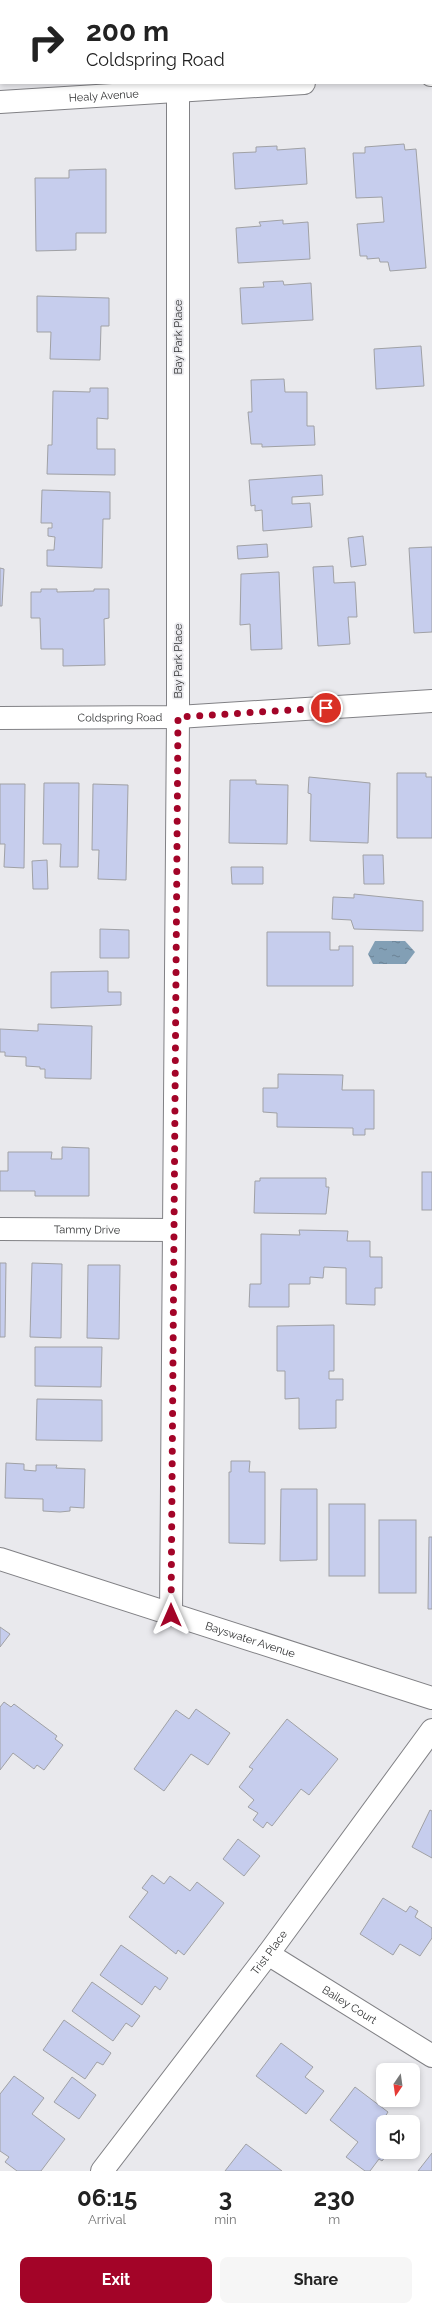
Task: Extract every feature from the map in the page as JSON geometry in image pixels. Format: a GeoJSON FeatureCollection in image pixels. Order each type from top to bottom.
{"type":"FeatureCollection","features":[{"type":"Feature","properties":{"kind":"street","name":"Healy Avenue"},"geometry":{"type":"LineString","coordinates":[[0,102],[119,89],[178,91],[288,84]]}},
{"type":"Feature","properties":{"kind":"street","name":"Bay Park Place"},"geometry":{"type":"LineString","coordinates":[[171,1615],[178,717],[178,91]]}},
{"type":"Feature","properties":{"kind":"street","name":"Coldspring Road"},"geometry":{"type":"LineString","coordinates":[[0,718],[178,717],[432,701]]}},
{"type":"Feature","properties":{"kind":"street","name":"Tammy Drive"},"geometry":{"type":"LineString","coordinates":[[0,1229],[174,1230]]}},
{"type":"Feature","properties":{"kind":"street","name":"Bayswater Avenue"},"geometry":{"type":"LineString","coordinates":[[0,1558],[171,1615],[432,1698]]}},
{"type":"Feature","properties":{"kind":"street","name":"Trist Place"},"geometry":{"type":"LineString","coordinates":[[102,2171],[268,1954],[432,1730]]}},
{"type":"Feature","properties":{"kind":"street","name":"Bailey Court"},"geometry":{"type":"LineString","coordinates":[[268,1954],[432,2056]]}},
{"type":"Feature","properties":{"kind":"water"},"geometry":{"type":"Polygon","coordinates":[[[375,941],[405,941],[415,952],[406,964],[373,964],[368,954],[375,941]]]}},
{"type":"Feature","properties":{"kind":"building"},"geometry":{"type":"Polygon","coordinates":[[[404,144],[405,150],[416,149],[426,268],[390,271],[388,262],[380,262],[379,258],[367,259],[367,256],[360,256],[357,224],[384,222],[382,197],[356,198],[353,153],[365,153],[365,147],[404,144]]]}},
{"type":"Feature","properties":{"kind":"building"},"geometry":{"type":"Polygon","coordinates":[[[277,146],[277,150],[305,148],[307,184],[235,189],[233,153],[256,152],[256,147],[277,146]]]}},
{"type":"Feature","properties":{"kind":"building"},"geometry":{"type":"Polygon","coordinates":[[[106,169],[106,233],[76,233],[76,250],[36,251],[35,178],[69,178],[69,170],[106,169]]]}},
{"type":"Feature","properties":{"kind":"building"},"geometry":{"type":"Polygon","coordinates":[[[283,220],[283,224],[308,222],[310,259],[238,263],[236,228],[261,226],[259,222],[283,220]]]}},
{"type":"Feature","properties":{"kind":"building"},"geometry":{"type":"Polygon","coordinates":[[[283,281],[284,285],[311,283],[313,320],[242,324],[240,288],[264,287],[263,282],[283,281]]]}},
{"type":"Feature","properties":{"kind":"building"},"geometry":{"type":"Polygon","coordinates":[[[37,296],[109,298],[109,326],[101,326],[100,360],[50,359],[51,332],[37,332],[37,296]]]}},
{"type":"Feature","properties":{"kind":"building"},"geometry":{"type":"Polygon","coordinates":[[[421,346],[424,386],[376,389],[374,349],[421,346]]]}},
{"type":"Feature","properties":{"kind":"building"},"geometry":{"type":"Polygon","coordinates":[[[284,379],[285,392],[307,392],[307,426],[314,426],[315,445],[262,447],[262,444],[251,444],[248,412],[252,412],[251,380],[284,379]]]}},
{"type":"Feature","properties":{"kind":"building"},"geometry":{"type":"Polygon","coordinates":[[[90,388],[108,388],[108,419],[97,418],[97,449],[115,449],[115,475],[47,474],[48,445],[52,445],[53,391],[90,392],[90,388]]]}},
{"type":"Feature","properties":{"kind":"building"},"geometry":{"type":"Polygon","coordinates":[[[322,475],[323,495],[292,497],[292,504],[310,503],[312,527],[263,531],[262,510],[255,511],[255,505],[251,506],[249,480],[322,475]]]}},
{"type":"Feature","properties":{"kind":"building"},"geometry":{"type":"Polygon","coordinates":[[[42,490],[110,492],[110,519],[103,519],[102,568],[47,566],[47,550],[54,550],[55,537],[48,536],[48,528],[52,528],[52,523],[41,523],[42,490]]]}},
{"type":"Feature","properties":{"kind":"building"},"geometry":{"type":"Polygon","coordinates":[[[363,536],[366,565],[351,567],[348,538],[363,536]]]}},
{"type":"Feature","properties":{"kind":"building"},"geometry":{"type":"Polygon","coordinates":[[[267,544],[268,557],[238,559],[237,546],[267,544]]]}},
{"type":"Feature","properties":{"kind":"building"},"geometry":{"type":"Polygon","coordinates":[[[432,547],[432,632],[414,633],[409,548],[432,547]]]}},
{"type":"Feature","properties":{"kind":"building"},"geometry":{"type":"Polygon","coordinates":[[[333,566],[334,583],[355,582],[357,617],[348,617],[350,644],[318,646],[313,567],[333,566]]]}},
{"type":"Feature","properties":{"kind":"building"},"geometry":{"type":"Polygon","coordinates":[[[0,568],[4,569],[2,606],[0,606],[0,568]]]}},
{"type":"Feature","properties":{"kind":"building"},"geometry":{"type":"Polygon","coordinates":[[[279,572],[282,649],[251,650],[250,624],[240,625],[241,574],[279,572]]]}},
{"type":"Feature","properties":{"kind":"building"},"geometry":{"type":"Polygon","coordinates":[[[41,589],[57,589],[57,592],[109,589],[109,618],[104,619],[105,665],[63,666],[63,649],[41,649],[40,618],[31,618],[31,592],[41,592],[41,589]]]}},
{"type":"Feature","properties":{"kind":"building"},"geometry":{"type":"Polygon","coordinates":[[[397,773],[426,773],[426,777],[432,777],[432,838],[397,838],[397,773]]]}},
{"type":"Feature","properties":{"kind":"building"},"geometry":{"type":"Polygon","coordinates":[[[309,777],[370,783],[368,843],[310,841],[311,794],[308,793],[309,777]]]}},
{"type":"Feature","properties":{"kind":"building"},"geometry":{"type":"Polygon","coordinates":[[[230,780],[256,780],[256,784],[288,785],[287,844],[229,843],[230,780]]]}},
{"type":"Feature","properties":{"kind":"building"},"geometry":{"type":"Polygon","coordinates":[[[44,783],[79,783],[78,867],[60,867],[61,844],[43,844],[44,783]]]}},
{"type":"Feature","properties":{"kind":"building"},"geometry":{"type":"Polygon","coordinates":[[[0,784],[25,784],[24,868],[4,867],[5,844],[0,844],[0,784]]]}},
{"type":"Feature","properties":{"kind":"building"},"geometry":{"type":"Polygon","coordinates":[[[93,784],[128,785],[126,880],[98,879],[99,850],[92,850],[93,784]]]}},
{"type":"Feature","properties":{"kind":"building"},"geometry":{"type":"Polygon","coordinates":[[[363,855],[383,855],[384,884],[364,884],[363,855]]]}},
{"type":"Feature","properties":{"kind":"building"},"geometry":{"type":"Polygon","coordinates":[[[47,860],[48,889],[33,889],[32,861],[47,860]]]}},
{"type":"Feature","properties":{"kind":"building"},"geometry":{"type":"Polygon","coordinates":[[[231,867],[263,867],[263,884],[232,884],[231,867]]]}},
{"type":"Feature","properties":{"kind":"building"},"geometry":{"type":"Polygon","coordinates":[[[354,894],[423,901],[423,931],[354,929],[351,920],[332,919],[333,897],[354,898],[354,894]]]}},
{"type":"Feature","properties":{"kind":"building"},"geometry":{"type":"Polygon","coordinates":[[[100,929],[129,930],[129,958],[100,958],[100,929]]]}},
{"type":"Feature","properties":{"kind":"building"},"geometry":{"type":"Polygon","coordinates":[[[267,932],[330,932],[330,950],[339,950],[339,946],[353,946],[353,986],[267,986],[267,932]]]}},
{"type":"Feature","properties":{"kind":"building"},"geometry":{"type":"Polygon","coordinates":[[[108,971],[108,992],[121,992],[121,1005],[51,1008],[51,972],[108,971]]]}},
{"type":"Feature","properties":{"kind":"building"},"geometry":{"type":"Polygon","coordinates":[[[38,1024],[92,1026],[91,1079],[45,1078],[45,1069],[26,1066],[26,1057],[5,1056],[5,1052],[0,1052],[0,1029],[38,1031],[38,1024]]]}},
{"type":"Feature","properties":{"kind":"building"},"geometry":{"type":"Polygon","coordinates":[[[278,1074],[343,1075],[342,1090],[374,1090],[374,1129],[365,1129],[365,1135],[353,1135],[353,1128],[277,1127],[277,1113],[263,1112],[263,1088],[278,1088],[278,1074]]]}},
{"type":"Feature","properties":{"kind":"building"},"geometry":{"type":"Polygon","coordinates":[[[62,1147],[89,1148],[89,1196],[35,1196],[35,1191],[0,1191],[0,1171],[8,1171],[8,1152],[52,1152],[51,1159],[62,1159],[62,1147]]]}},
{"type":"Feature","properties":{"kind":"building"},"geometry":{"type":"Polygon","coordinates":[[[422,1172],[432,1172],[432,1210],[422,1210],[422,1172]]]}},
{"type":"Feature","properties":{"kind":"building"},"geometry":{"type":"Polygon","coordinates":[[[260,1178],[326,1178],[326,1187],[329,1187],[326,1214],[254,1213],[255,1181],[260,1181],[260,1178]]]}},
{"type":"Feature","properties":{"kind":"building"},"geometry":{"type":"Polygon","coordinates":[[[299,1230],[348,1231],[347,1241],[370,1241],[370,1257],[382,1257],[382,1288],[375,1288],[375,1305],[346,1304],[346,1268],[324,1267],[323,1278],[310,1277],[310,1284],[289,1284],[289,1307],[249,1307],[250,1284],[261,1284],[261,1234],[300,1235],[299,1230]]]}},
{"type":"Feature","properties":{"kind":"building"},"geometry":{"type":"Polygon","coordinates":[[[0,1263],[6,1263],[5,1337],[0,1337],[0,1263]]]}},
{"type":"Feature","properties":{"kind":"building"},"geometry":{"type":"Polygon","coordinates":[[[32,1263],[62,1264],[61,1338],[30,1337],[32,1263]]]}},
{"type":"Feature","properties":{"kind":"building"},"geometry":{"type":"Polygon","coordinates":[[[88,1265],[120,1265],[119,1339],[87,1338],[88,1265]]]}},
{"type":"Feature","properties":{"kind":"building"},"geometry":{"type":"Polygon","coordinates":[[[334,1325],[334,1371],[329,1371],[329,1379],[343,1379],[343,1400],[336,1400],[336,1428],[299,1429],[299,1398],[285,1399],[285,1371],[277,1371],[277,1326],[334,1325]]]}},
{"type":"Feature","properties":{"kind":"building"},"geometry":{"type":"Polygon","coordinates":[[[35,1347],[102,1347],[101,1387],[35,1386],[35,1347]]]}},
{"type":"Feature","properties":{"kind":"building"},"geometry":{"type":"Polygon","coordinates":[[[37,1399],[102,1400],[102,1441],[36,1440],[37,1399]]]}},
{"type":"Feature","properties":{"kind":"building"},"geometry":{"type":"Polygon","coordinates":[[[231,1461],[250,1461],[249,1472],[265,1472],[265,1544],[229,1543],[229,1472],[231,1472],[231,1461]]]}},
{"type":"Feature","properties":{"kind":"building"},"geometry":{"type":"Polygon","coordinates":[[[6,1463],[24,1464],[24,1470],[36,1471],[36,1465],[57,1465],[56,1468],[85,1469],[84,1508],[70,1507],[70,1511],[60,1512],[43,1511],[43,1499],[5,1498],[6,1463]]]}},
{"type":"Feature","properties":{"kind":"building"},"geometry":{"type":"Polygon","coordinates":[[[281,1489],[317,1489],[317,1560],[280,1561],[281,1489]]]}},
{"type":"Feature","properties":{"kind":"building"},"geometry":{"type":"Polygon","coordinates":[[[329,1504],[365,1504],[365,1576],[329,1576],[329,1504]]]}},
{"type":"Feature","properties":{"kind":"building"},"geometry":{"type":"Polygon","coordinates":[[[379,1520],[416,1520],[416,1593],[379,1593],[379,1520]]]}},
{"type":"Feature","properties":{"kind":"building"},"geometry":{"type":"Polygon","coordinates":[[[429,1537],[432,1537],[432,1609],[428,1609],[429,1537]]]}},
{"type":"Feature","properties":{"kind":"building"},"geometry":{"type":"Polygon","coordinates":[[[0,1627],[10,1634],[0,1647],[0,1627]]]}},
{"type":"Feature","properties":{"kind":"building"},"geometry":{"type":"Polygon","coordinates":[[[4,1702],[11,1707],[14,1704],[57,1736],[55,1739],[63,1745],[44,1770],[37,1765],[34,1769],[13,1753],[0,1770],[0,1707],[4,1702]]]}},
{"type":"Feature","properties":{"kind":"building"},"geometry":{"type":"Polygon","coordinates":[[[196,1709],[230,1733],[208,1765],[191,1754],[164,1791],[134,1769],[176,1710],[189,1719],[196,1709]]]}},
{"type":"Feature","properties":{"kind":"building"},"geometry":{"type":"Polygon","coordinates":[[[287,1719],[338,1759],[309,1795],[301,1789],[272,1826],[267,1822],[263,1828],[253,1820],[258,1813],[248,1807],[254,1800],[239,1787],[253,1769],[249,1767],[287,1719]]]}},
{"type":"Feature","properties":{"kind":"building"},"geometry":{"type":"Polygon","coordinates":[[[430,1810],[432,1811],[432,1858],[412,1847],[430,1810]]]}},
{"type":"Feature","properties":{"kind":"building"},"geometry":{"type":"Polygon","coordinates":[[[238,1839],[260,1856],[244,1876],[223,1859],[238,1839]]]}},
{"type":"Feature","properties":{"kind":"building"},"geometry":{"type":"Polygon","coordinates":[[[152,1875],[164,1884],[170,1876],[190,1891],[197,1882],[224,1903],[184,1955],[178,1950],[176,1954],[129,1917],[148,1892],[142,1888],[152,1875]]]}},
{"type":"Feature","properties":{"kind":"building"},"geometry":{"type":"Polygon","coordinates":[[[383,1898],[406,1912],[410,1906],[418,1911],[415,1917],[432,1928],[432,1938],[420,1956],[400,1944],[393,1955],[360,1934],[383,1898]]]}},
{"type":"Feature","properties":{"kind":"building"},"geometry":{"type":"Polygon","coordinates":[[[121,1945],[168,1978],[160,1990],[155,1986],[142,2005],[100,1975],[121,1945]]]}},
{"type":"Feature","properties":{"kind":"building"},"geometry":{"type":"Polygon","coordinates":[[[92,1982],[140,2016],[132,2027],[126,2023],[113,2041],[72,2011],[92,1982]]]}},
{"type":"Feature","properties":{"kind":"building"},"geometry":{"type":"Polygon","coordinates":[[[64,2020],[111,2053],[103,2065],[97,2062],[85,2079],[43,2050],[64,2020]]]}},
{"type":"Feature","properties":{"kind":"building"},"geometry":{"type":"Polygon","coordinates":[[[281,2043],[313,2067],[305,2077],[324,2091],[306,2114],[256,2076],[281,2043]]]}},
{"type":"Feature","properties":{"kind":"building"},"geometry":{"type":"Polygon","coordinates":[[[14,2076],[44,2098],[32,2114],[65,2139],[41,2171],[17,2171],[5,2162],[9,2157],[0,2151],[0,2094],[14,2076]]]}},
{"type":"Feature","properties":{"kind":"building"},"geometry":{"type":"Polygon","coordinates":[[[72,2077],[96,2095],[79,2119],[54,2102],[72,2077]]]}},
{"type":"Feature","properties":{"kind":"building"},"geometry":{"type":"Polygon","coordinates":[[[355,2087],[376,2103],[376,2107],[381,2107],[388,2112],[386,2115],[376,2115],[376,2159],[379,2159],[370,2171],[365,2171],[346,2157],[358,2142],[330,2120],[355,2087]]]}},
{"type":"Feature","properties":{"kind":"building"},"geometry":{"type":"Polygon","coordinates":[[[246,2144],[282,2171],[225,2171],[246,2144]]]}},
{"type":"Feature","properties":{"kind":"building"},"geometry":{"type":"Polygon","coordinates":[[[432,2153],[432,2171],[418,2171],[432,2153]]]}},
{"type":"Feature","properties":{"kind":"route"},"geometry":{"type":"LineString","coordinates":[[171,1615],[178,717],[326,708]]}}]}
